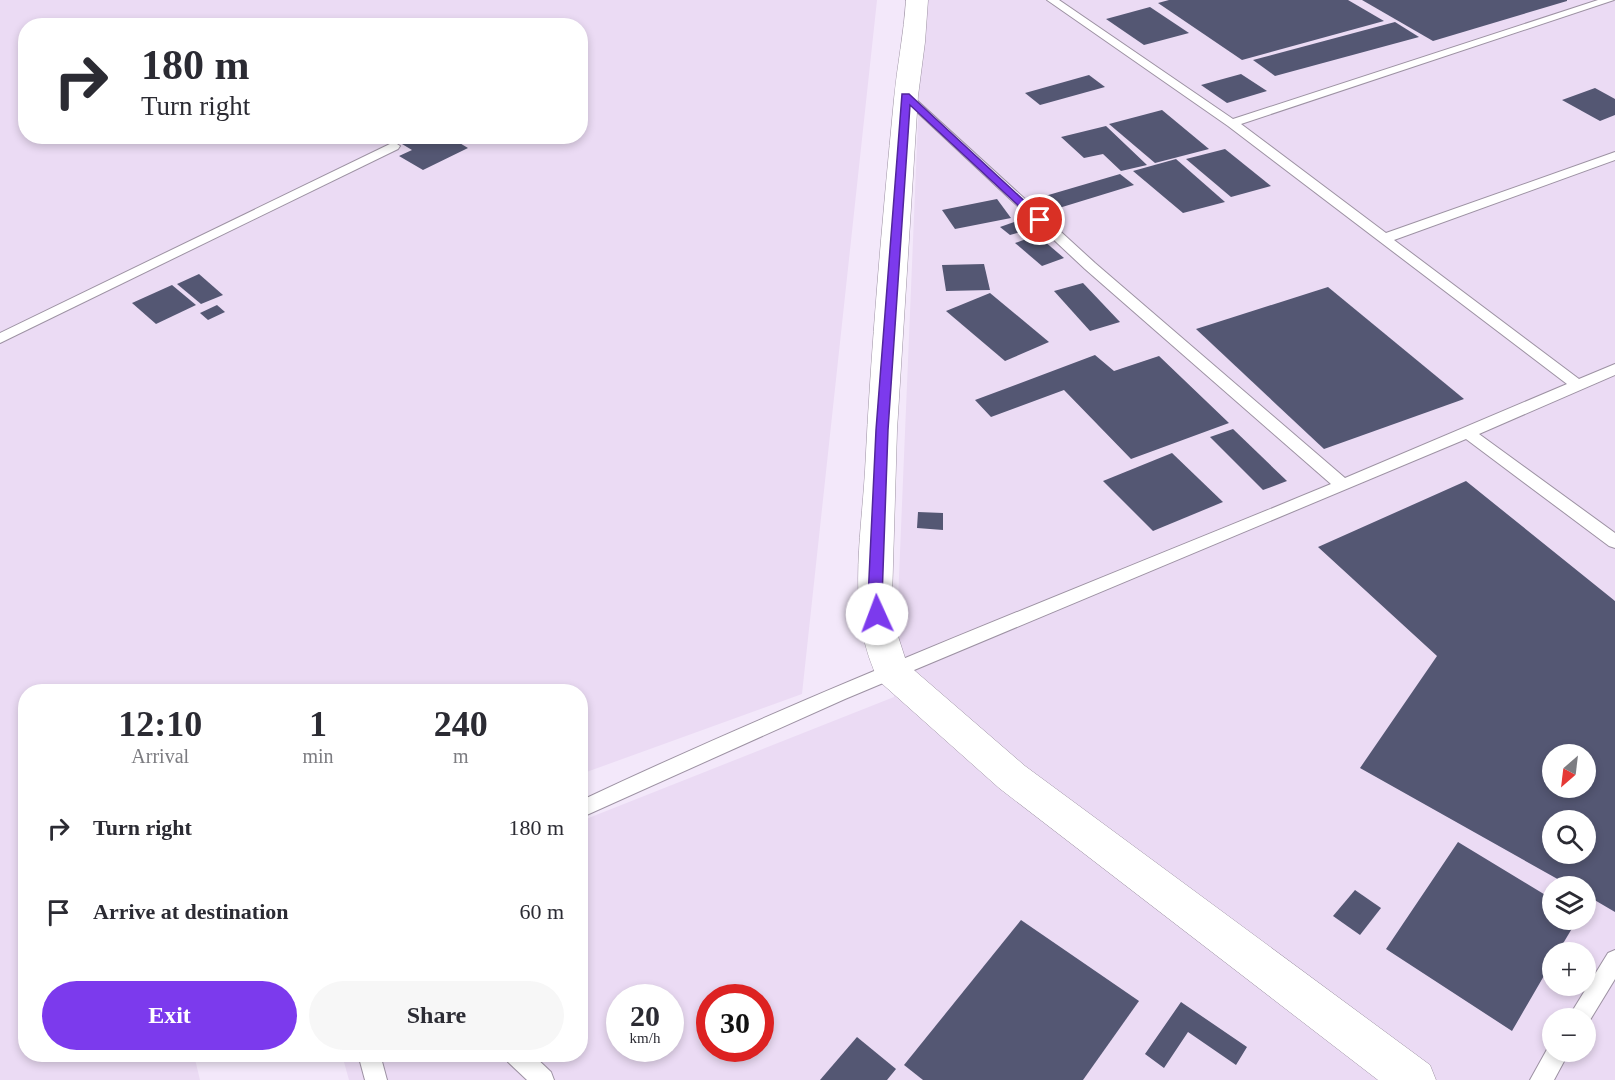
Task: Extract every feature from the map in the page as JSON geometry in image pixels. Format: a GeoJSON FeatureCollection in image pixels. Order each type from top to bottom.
{"type":"FeatureCollection","features":[{"type":"Feature","properties":{"kind":"street"},"geometry":{"type":"LineString","coordinates":[[917,0],[914,42],[906,96],[882,430],[875,599],[879,630],[892,671],[1012,777],[1414,1080]]}},
{"type":"Feature","properties":{"kind":"lane"},"geometry":{"type":"LineString","coordinates":[[1054,2],[1073,0]]}},
{"type":"Feature","properties":{"kind":"lane"},"geometry":{"type":"LineString","coordinates":[[1232,123],[1610,0]]}},
{"type":"Feature","properties":{"kind":"lane"},"geometry":{"type":"LineString","coordinates":[[1054,2],[1232,123],[1577,386]]}},
{"type":"Feature","properties":{"kind":"lane"},"geometry":{"type":"LineString","coordinates":[[906,96],[1090,266],[1343,485]]}},
{"type":"Feature","properties":{"kind":"lane"},"geometry":{"type":"LineString","coordinates":[[0,339],[394,146]]}},
{"type":"Feature","properties":{"kind":"lane"},"geometry":{"type":"LineString","coordinates":[[1383,239],[1615,156]]}},
{"type":"Feature","properties":{"kind":"lane"},"geometry":{"type":"LineString","coordinates":[[588,806],[667,767],[892,671],[1468,433],[1615,369]]}},
{"type":"Feature","properties":{"kind":"lane"},"geometry":{"type":"LineString","coordinates":[[1468,433],[1615,542]]}},
{"type":"Feature","properties":{"kind":"lane"},"geometry":{"type":"LineString","coordinates":[[1585,1008],[1615,960]]}},
{"type":"Feature","properties":{"kind":"lane"},"geometry":{"type":"LineString","coordinates":[[371,1062],[376,1080]]}},
{"type":"Feature","properties":{"kind":"lane"},"geometry":{"type":"LineString","coordinates":[[524,1062],[543,1080]]}},
{"type":"Feature","properties":{"kind":"lane"},"geometry":{"type":"LineString","coordinates":[[1541,1080],[1552,1062]]}},
{"type":"Feature","properties":{"kind":"shaded area"},"geometry":{"type":"Polygon","coordinates":[[[0,0],[877,0],[802,694],[588,771],[588,684],[18,684],[18,1062],[196,1062],[200,1080],[0,1080],[0,0]]]}},
{"type":"Feature","properties":{"kind":"shaded area"},"geometry":{"type":"Polygon","coordinates":[[[923,0],[1615,0],[1615,1080],[349,1080],[344,1062],[588,1062],[588,818],[894,697],[923,0]]]}},
{"type":"Feature","properties":{"kind":"building"},"geometry":{"type":"Polygon","coordinates":[[[1169,0],[1348,0],[1384,21],[1242,60],[1158,3],[1169,0]]]}},
{"type":"Feature","properties":{"kind":"building"},"geometry":{"type":"Polygon","coordinates":[[[1362,0],[1567,0],[1567,1],[1433,41],[1362,0]]]}},
{"type":"Feature","properties":{"kind":"building"},"geometry":{"type":"Polygon","coordinates":[[[1150,7],[1189,33],[1144,45],[1106,19],[1150,7]]]}},
{"type":"Feature","properties":{"kind":"building"},"geometry":{"type":"Polygon","coordinates":[[[1395,22],[1419,37],[1275,76],[1253,60],[1395,22]]]}},
{"type":"Feature","properties":{"kind":"building"},"geometry":{"type":"Polygon","coordinates":[[[1241,74],[1267,91],[1227,103],[1201,85],[1241,74]]]}},
{"type":"Feature","properties":{"kind":"building"},"geometry":{"type":"Polygon","coordinates":[[[1089,75],[1105,87],[1040,105],[1025,93],[1089,75]]]}},
{"type":"Feature","properties":{"kind":"building"},"geometry":{"type":"Polygon","coordinates":[[[1595,88],[1615,99],[1615,115],[1600,121],[1562,100],[1595,88]]]}},
{"type":"Feature","properties":{"kind":"building"},"geometry":{"type":"Polygon","coordinates":[[[1162,110],[1209,149],[1155,163],[1109,124],[1162,110]]]}},
{"type":"Feature","properties":{"kind":"building"},"geometry":{"type":"Polygon","coordinates":[[[1106,126],[1147,165],[1121,171],[1103,154],[1084,158],[1061,137],[1106,126]]]}},
{"type":"Feature","properties":{"kind":"building"},"geometry":{"type":"Polygon","coordinates":[[[402,144],[461,144],[468,148],[423,170],[399,156],[412,150],[402,144]]]}},
{"type":"Feature","properties":{"kind":"building"},"geometry":{"type":"Polygon","coordinates":[[[1225,149],[1271,186],[1231,197],[1186,159],[1225,149]]]}},
{"type":"Feature","properties":{"kind":"building"},"geometry":{"type":"Polygon","coordinates":[[[1176,159],[1225,202],[1183,213],[1133,171],[1176,159]]]}},
{"type":"Feature","properties":{"kind":"building"},"geometry":{"type":"Polygon","coordinates":[[[1120,174],[1134,185],[1059,208],[1045,196],[1120,174]]]}},
{"type":"Feature","properties":{"kind":"building"},"geometry":{"type":"Polygon","coordinates":[[[997,199],[1011,218],[955,229],[942,210],[997,199]]]}},
{"type":"Feature","properties":{"kind":"building"},"geometry":{"type":"Polygon","coordinates":[[[1017,221],[1027,230],[1010,235],[1000,227],[1017,221]]]}},
{"type":"Feature","properties":{"kind":"building"},"geometry":{"type":"Polygon","coordinates":[[[1037,235],[1064,258],[1042,266],[1015,243],[1037,235]]]}},
{"type":"Feature","properties":{"kind":"building"},"geometry":{"type":"Polygon","coordinates":[[[984,264],[990,290],[946,291],[942,265],[984,264]]]}},
{"type":"Feature","properties":{"kind":"building"},"geometry":{"type":"Polygon","coordinates":[[[199,274],[223,295],[201,304],[177,284],[199,274]]]}},
{"type":"Feature","properties":{"kind":"building"},"geometry":{"type":"Polygon","coordinates":[[[1083,283],[1120,322],[1090,331],[1054,291],[1083,283]]]}},
{"type":"Feature","properties":{"kind":"building"},"geometry":{"type":"Polygon","coordinates":[[[172,285],[196,305],[156,324],[132,303],[172,285]]]}},
{"type":"Feature","properties":{"kind":"building"},"geometry":{"type":"Polygon","coordinates":[[[1328,287],[1464,399],[1324,449],[1196,329],[1328,287]]]}},
{"type":"Feature","properties":{"kind":"building"},"geometry":{"type":"Polygon","coordinates":[[[990,293],[1049,342],[1005,361],[946,311],[990,293]]]}},
{"type":"Feature","properties":{"kind":"building"},"geometry":{"type":"Polygon","coordinates":[[[217,305],[225,312],[208,320],[200,313],[217,305]]]}},
{"type":"Feature","properties":{"kind":"building"},"geometry":{"type":"Polygon","coordinates":[[[1095,355],[1114,371],[1159,356],[1229,423],[1131,459],[1064,390],[991,417],[975,400],[1095,355]]]}},
{"type":"Feature","properties":{"kind":"building"},"geometry":{"type":"Polygon","coordinates":[[[1233,429],[1287,481],[1263,490],[1210,437],[1233,429]]]}},
{"type":"Feature","properties":{"kind":"building"},"geometry":{"type":"Polygon","coordinates":[[[1172,453],[1223,502],[1153,531],[1103,481],[1172,453]]]}},
{"type":"Feature","properties":{"kind":"building"},"geometry":{"type":"Polygon","coordinates":[[[1466,481],[1615,601],[1615,912],[1596,901],[1596,876],[1552,876],[1360,768],[1437,656],[1318,547],[1466,481]]]}},
{"type":"Feature","properties":{"kind":"building"},"geometry":{"type":"Polygon","coordinates":[[[918,512],[943,513],[943,530],[917,528],[918,512]]]}},
{"type":"Feature","properties":{"kind":"building"},"geometry":{"type":"Polygon","coordinates":[[[1458,842],[1542,893],[1542,930],[1571,930],[1564,942],[1542,942],[1542,979],[1512,1031],[1386,949],[1458,842]]]}},
{"type":"Feature","properties":{"kind":"building"},"geometry":{"type":"Polygon","coordinates":[[[1355,890],[1381,908],[1360,935],[1333,916],[1355,890]]]}},
{"type":"Feature","properties":{"kind":"building"},"geometry":{"type":"Polygon","coordinates":[[[1021,920],[1139,1001],[1083,1080],[923,1080],[904,1065],[1021,920]]]}},
{"type":"Feature","properties":{"kind":"building"},"geometry":{"type":"Polygon","coordinates":[[[1181,1002],[1247,1047],[1236,1065],[1188,1032],[1164,1068],[1145,1054],[1181,1002]]]}},
{"type":"Feature","properties":{"kind":"building"},"geometry":{"type":"Polygon","coordinates":[[[857,1037],[896,1069],[887,1080],[820,1080],[857,1037]]]}},
{"type":"Feature","properties":{"kind":"route"},"geometry":{"type":"LineString","coordinates":[[877,614],[875,599],[882,430],[906,96],[1040,220]]}}]}
